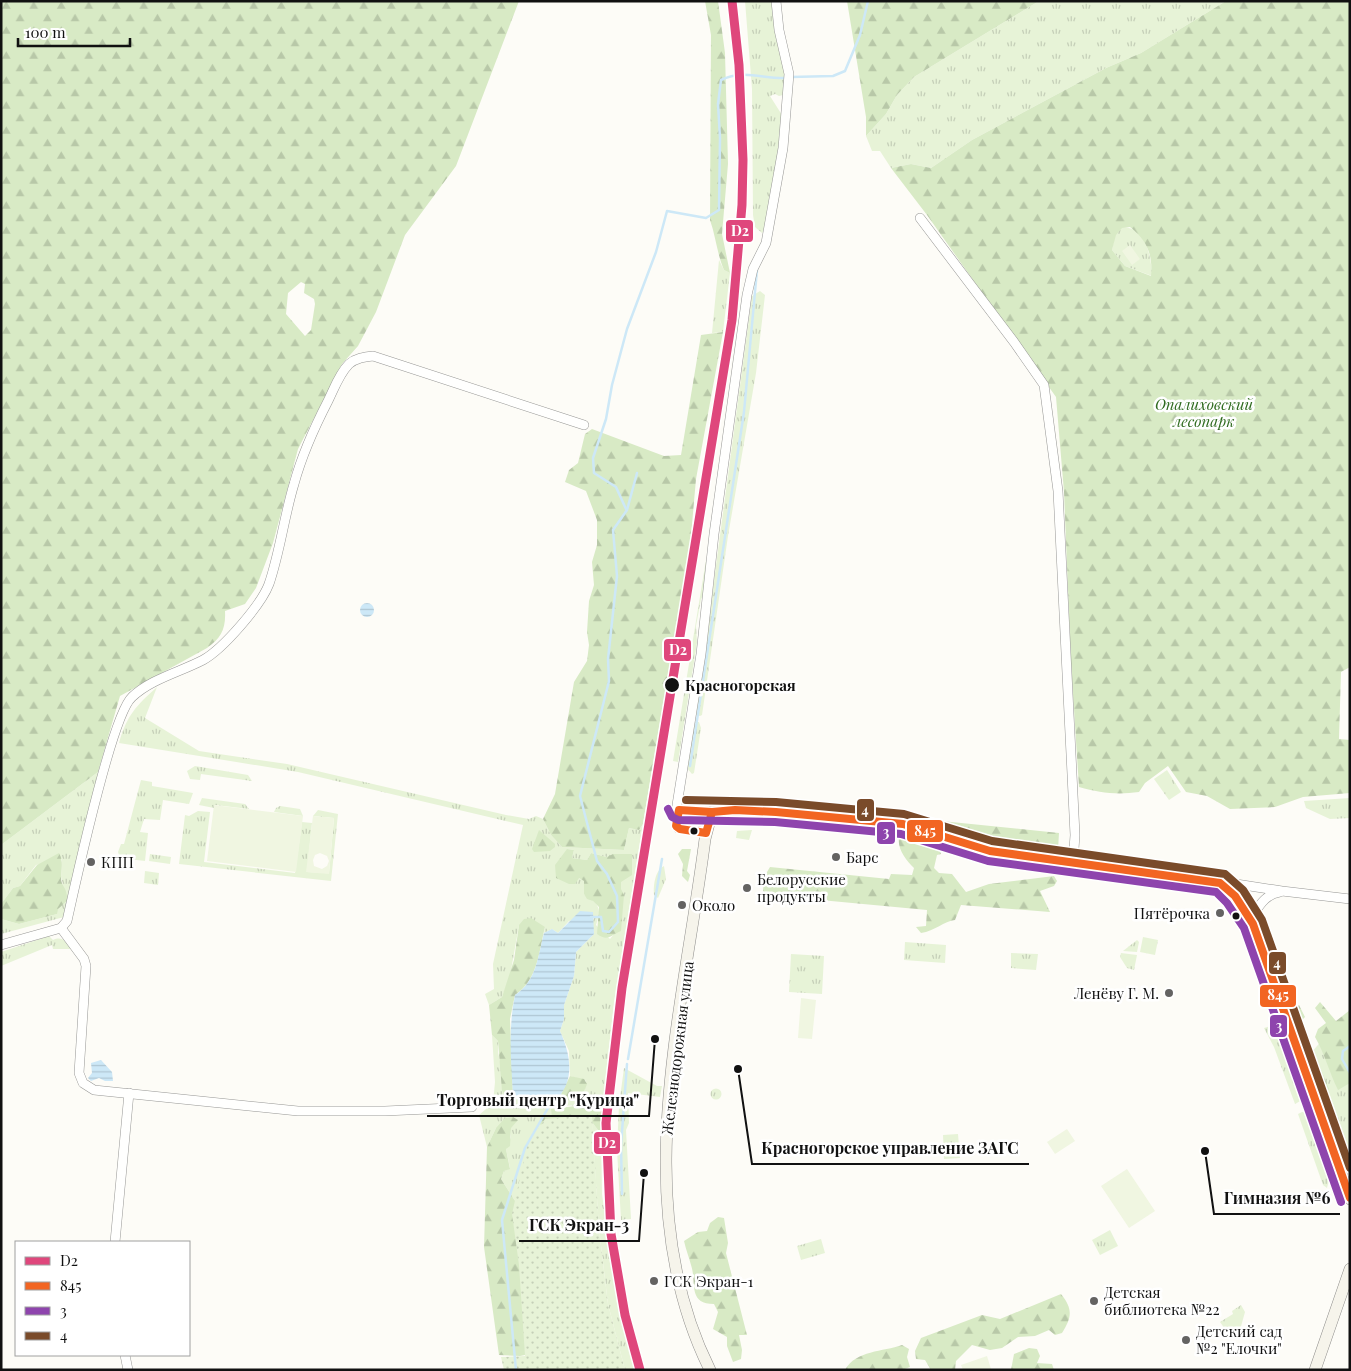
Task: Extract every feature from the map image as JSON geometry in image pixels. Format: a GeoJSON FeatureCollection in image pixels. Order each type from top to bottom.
{"type":"FeatureCollection","features":[{"type":"Feature","properties":{"kind":"street"},"geometry":{"type":"LineString","coordinates":[[706,834],[678,828],[676,824],[677,805],[700,654],[714,534],[747,295],[753,269],[766,244],[783,148],[788,74],[779,30],[776,1]]}},
{"type":"Feature","properties":{"kind":"street"},"geometry":{"type":"LineString","coordinates":[[920,218],[1014,342],[1044,385],[1058,491],[1075,835],[1073,862]]}},
{"type":"Feature","properties":{"kind":"street"},"geometry":{"type":"LineString","coordinates":[[1,945],[61,928],[66,921],[111,747],[131,697],[153,683],[216,651],[243,623],[263,595],[270,580],[302,458],[320,417],[344,370],[350,363],[364,357],[373,356],[584,425]]}},
{"type":"Feature","properties":{"kind":"street"},"geometry":{"type":"LineString","coordinates":[[678,810],[776,812],[903,824],[973,848],[1214,880],[1282,892],[1350,899]]}},
{"type":"Feature","properties":{"kind":"street","name":"Железнодорожная улица"},"geometry":{"type":"LineString","coordinates":[[710,1370],[684,1303],[673,1260],[668,1226],[666,1133],[672,1069],[706,834],[712,812]]}},
{"type":"Feature","properties":{"kind":"street"},"geometry":{"type":"LineString","coordinates":[[1214,880],[1230,891],[1251,920],[1350,1199]]}},
{"type":"Feature","properties":{"kind":"street"},"geometry":{"type":"LineString","coordinates":[[1251,920],[1265,898],[1274,892],[1282,892]]}},
{"type":"Feature","properties":{"kind":"street"},"geometry":{"type":"LineString","coordinates":[[61,928],[84,959],[86,966],[79,1068],[81,1078],[88,1088],[298,1111],[385,1111],[472,1107]]}},
{"type":"Feature","properties":{"kind":"street"},"geometry":{"type":"LineString","coordinates":[[115,1241],[128,1093]]}},
{"type":"Feature","properties":{"kind":"street"},"geometry":{"type":"LineString","coordinates":[[1315,1370],[1350,1269]]}},
{"type":"Feature","properties":{"kind":"street"},"geometry":{"type":"LineString","coordinates":[[125,1356],[128,1370]]}},
{"type":"Feature","properties":{"kind":"green space"},"geometry":{"type":"Polygon","coordinates":[[[1,1],[519,1],[456,166],[405,235],[376,312],[358,346],[342,364],[298,449],[273,543],[256,588],[245,604],[225,611],[225,623],[222,632],[207,648],[120,696],[98,772],[1,845],[1,1]],[[301,282],[288,293],[286,314],[305,336],[311,330],[315,304],[314,299],[304,293],[305,284],[301,282]]]}},
{"type":"Feature","properties":{"kind":"green space"},"geometry":{"type":"Polygon","coordinates":[[[705,1],[718,1],[725,53],[728,164],[722,234],[730,273],[724,270],[710,220],[711,35],[705,1]]]}},
{"type":"Feature","properties":{"kind":"green space"},"geometry":{"type":"Polygon","coordinates":[[[745,1],[772,1],[773,16],[786,74],[783,95],[775,94],[770,96],[782,115],[781,136],[765,229],[762,233],[755,227],[753,215],[752,89],[745,1]]]}},
{"type":"Feature","properties":{"kind":"green space"},"geometry":{"type":"Polygon","coordinates":[[[847,1],[1039,1],[914,77],[897,95],[886,114],[866,136],[866,117],[847,1]]]}},
{"type":"Feature","properties":{"kind":"green space"},"geometry":{"type":"Polygon","coordinates":[[[1039,1],[1226,1],[1141,53],[1106,68],[972,140],[931,168],[911,164],[891,168],[880,151],[872,151],[866,136],[886,114],[897,95],[914,77],[1039,1]]]}},
{"type":"Feature","properties":{"kind":"green space","name":"Опалиховский лесопарк"},"geometry":{"type":"Polygon","coordinates":[[[1226,1],[1350,1],[1350,667],[1341,672],[1339,739],[1350,740],[1350,793],[1303,797],[1275,807],[1230,809],[1207,796],[1186,792],[1168,766],[1145,783],[1139,792],[1109,793],[1079,787],[1071,663],[1064,492],[1056,397],[927,215],[891,168],[911,164],[931,168],[972,140],[1106,68],[1141,53],[1226,1]],[[1130,227],[1122,228],[1116,235],[1112,250],[1125,266],[1151,276],[1151,261],[1148,248],[1130,227]]]}},
{"type":"Feature","properties":{"kind":"green space"},"geometry":{"type":"Polygon","coordinates":[[[1122,227],[1130,228],[1142,237],[1149,252],[1152,276],[1125,266],[1112,250],[1115,235],[1122,227]]]}},
{"type":"Feature","properties":{"kind":"green space"},"geometry":{"type":"Polygon","coordinates":[[[1130,245],[1140,259],[1132,265],[1122,251],[1130,245]]]}},
{"type":"Feature","properties":{"kind":"green space"},"geometry":{"type":"Polygon","coordinates":[[[719,260],[724,270],[730,273],[723,332],[712,333],[719,260]]]}},
{"type":"Feature","properties":{"kind":"green space"},"geometry":{"type":"Polygon","coordinates":[[[760,291],[765,295],[756,373],[728,536],[702,715],[700,716],[696,715],[752,296],[760,291]]]}},
{"type":"Feature","properties":{"kind":"green space"},"geometry":{"type":"Polygon","coordinates":[[[723,332],[696,479],[691,536],[643,824],[639,830],[629,828],[624,850],[562,847],[551,835],[543,819],[555,794],[574,682],[587,661],[589,601],[594,585],[592,562],[597,545],[597,520],[586,491],[565,482],[569,470],[578,463],[585,434],[592,429],[664,456],[681,455],[701,335],[723,332]]]}},
{"type":"Feature","properties":{"kind":"green space"},"geometry":{"type":"Polygon","coordinates":[[[706,560],[708,560],[703,597],[696,626],[697,643],[678,762],[673,761],[706,560]]]}},
{"type":"Feature","properties":{"kind":"green space"},"geometry":{"type":"Polygon","coordinates":[[[157,687],[145,718],[199,751],[287,764],[506,815],[529,819],[536,816],[543,819],[551,835],[562,847],[624,850],[629,828],[639,830],[643,824],[614,1002],[603,1103],[599,1099],[584,1105],[559,1106],[544,1127],[519,1207],[501,1179],[504,1171],[510,1168],[506,1149],[511,1137],[511,1128],[496,1128],[487,1147],[479,1115],[493,1103],[495,1082],[492,1035],[498,1041],[498,1052],[507,1096],[551,1100],[562,1098],[565,1101],[576,1100],[586,1081],[570,1076],[569,1051],[560,1031],[564,1019],[564,1005],[574,976],[576,952],[594,934],[592,925],[594,916],[569,921],[558,933],[552,929],[544,933],[545,927],[519,925],[510,976],[502,997],[489,1005],[485,994],[494,989],[493,964],[523,825],[298,772],[119,743],[129,718],[157,687]],[[567,849],[579,878],[585,881],[584,894],[596,904],[599,910],[596,925],[610,939],[614,934],[621,882],[607,857],[591,853],[587,860],[572,858],[574,850],[567,849]]]}},
{"type":"Feature","properties":{"kind":"green space"},"geometry":{"type":"Polygon","coordinates":[[[695,722],[699,722],[701,728],[694,773],[692,774],[686,767],[695,722]]]}},
{"type":"Feature","properties":{"kind":"green space"},"geometry":{"type":"Polygon","coordinates":[[[195,766],[248,775],[252,781],[201,774],[200,780],[190,779],[187,771],[195,766]]]}},
{"type":"Feature","properties":{"kind":"green space"},"geometry":{"type":"Polygon","coordinates":[[[1167,770],[1181,792],[1169,800],[1154,779],[1167,770]]]}},
{"type":"Feature","properties":{"kind":"green space"},"geometry":{"type":"Polygon","coordinates":[[[98,772],[102,772],[85,823],[64,917],[1,934],[1,919],[19,924],[57,914],[57,909],[67,901],[61,877],[62,859],[36,865],[20,886],[13,888],[1,904],[1,845],[98,772]]]}},
{"type":"Feature","properties":{"kind":"green space"},"geometry":{"type":"Polygon","coordinates":[[[141,780],[152,782],[152,786],[193,793],[189,804],[163,800],[160,820],[144,819],[140,832],[148,833],[145,861],[120,858],[118,852],[121,844],[124,844],[141,780]]]}},
{"type":"Feature","properties":{"kind":"green space"},"geometry":{"type":"Polygon","coordinates":[[[202,798],[245,804],[249,809],[215,805],[214,808],[199,805],[202,798]]]}},
{"type":"Feature","properties":{"kind":"green space"},"geometry":{"type":"Polygon","coordinates":[[[1350,798],[1350,818],[1330,819],[1306,808],[1304,801],[1350,798]]]}},
{"type":"Feature","properties":{"kind":"green space"},"geometry":{"type":"Polygon","coordinates":[[[214,805],[303,816],[296,872],[207,861],[214,805]]]}},
{"type":"Feature","properties":{"kind":"green space"},"geometry":{"type":"Polygon","coordinates":[[[280,806],[300,809],[303,816],[274,812],[280,806]]]}},
{"type":"Feature","properties":{"kind":"green space"},"geometry":{"type":"Polygon","coordinates":[[[318,810],[338,814],[331,881],[179,864],[185,815],[189,816],[198,811],[210,812],[204,862],[295,873],[302,822],[312,823],[307,872],[329,873],[334,818],[313,816],[318,810]]]}},
{"type":"Feature","properties":{"kind":"green space"},"geometry":{"type":"Polygon","coordinates":[[[313,816],[334,818],[329,874],[306,872],[313,816]],[[320,853],[315,855],[313,860],[314,866],[322,869],[327,866],[329,861],[327,856],[320,853]]]}},
{"type":"Feature","properties":{"kind":"green space"},"geometry":{"type":"Polygon","coordinates":[[[912,818],[1059,833],[1058,850],[961,837],[912,818]]]}},
{"type":"Feature","properties":{"kind":"green space"},"geometry":{"type":"Polygon","coordinates":[[[539,830],[555,844],[555,847],[550,851],[534,852],[532,849],[539,830]]]}},
{"type":"Feature","properties":{"kind":"green space"},"geometry":{"type":"Polygon","coordinates":[[[752,830],[749,840],[736,838],[737,831],[752,830]]]}},
{"type":"Feature","properties":{"kind":"green space"},"geometry":{"type":"Polygon","coordinates":[[[899,837],[923,840],[935,845],[941,854],[937,855],[934,868],[939,873],[952,874],[966,892],[989,884],[1054,876],[1057,881],[1054,886],[1040,891],[1050,912],[961,905],[955,920],[921,933],[916,927],[926,926],[927,910],[767,895],[763,891],[764,877],[770,867],[889,879],[891,874],[912,875],[914,868],[905,858],[899,846],[899,837]]]}},
{"type":"Feature","properties":{"kind":"green space"},"geometry":{"type":"Polygon","coordinates":[[[567,849],[574,850],[572,858],[587,860],[591,853],[607,857],[613,854],[632,854],[632,875],[621,882],[621,889],[624,895],[621,931],[607,938],[597,934],[599,907],[593,901],[587,899],[584,894],[584,881],[579,878],[575,884],[569,884],[556,878],[555,865],[567,849]]]}},
{"type":"Feature","properties":{"kind":"green space"},"geometry":{"type":"Polygon","coordinates":[[[682,849],[691,849],[687,871],[690,875],[688,882],[682,876],[683,864],[678,854],[682,849]]]}},
{"type":"Feature","properties":{"kind":"green space"},"geometry":{"type":"Polygon","coordinates":[[[59,853],[62,862],[61,881],[67,901],[58,909],[57,914],[19,924],[1,919],[1,904],[13,888],[20,886],[37,865],[59,853]]]}},
{"type":"Feature","properties":{"kind":"green space"},"geometry":{"type":"Polygon","coordinates":[[[150,854],[171,857],[170,864],[149,861],[150,854]]]}},
{"type":"Feature","properties":{"kind":"green space"},"geometry":{"type":"Polygon","coordinates":[[[664,866],[666,879],[658,898],[654,895],[654,883],[658,871],[664,866]]]}},
{"type":"Feature","properties":{"kind":"green space"},"geometry":{"type":"Polygon","coordinates":[[[145,871],[159,873],[158,885],[144,883],[145,871]]]}},
{"type":"Feature","properties":{"kind":"green space"},"geometry":{"type":"Polygon","coordinates":[[[531,918],[545,927],[533,973],[523,989],[515,995],[510,1019],[513,1095],[507,1096],[502,1091],[498,1041],[492,1035],[489,1005],[502,997],[514,960],[519,925],[524,919],[531,918]]]}},
{"type":"Feature","properties":{"kind":"green space"},"geometry":{"type":"Polygon","coordinates":[[[49,936],[53,940],[64,940],[71,949],[53,949],[52,945],[1,966],[1,952],[49,936]]]}},
{"type":"Feature","properties":{"kind":"green space"},"geometry":{"type":"Polygon","coordinates":[[[1143,937],[1158,940],[1155,955],[1140,952],[1143,937]]]}},
{"type":"Feature","properties":{"kind":"green space"},"geometry":{"type":"Polygon","coordinates":[[[1137,940],[1139,942],[1137,952],[1123,951],[1137,940]]]}},
{"type":"Feature","properties":{"kind":"green space"},"geometry":{"type":"Polygon","coordinates":[[[905,942],[946,945],[945,963],[904,960],[905,942]]]}},
{"type":"Feature","properties":{"kind":"green space"},"geometry":{"type":"Polygon","coordinates":[[[1011,953],[1038,954],[1036,970],[1011,968],[1011,953]]]}},
{"type":"Feature","properties":{"kind":"green space"},"geometry":{"type":"Polygon","coordinates":[[[1121,953],[1137,955],[1134,970],[1127,968],[1120,957],[1121,953]]]}},
{"type":"Feature","properties":{"kind":"green space"},"geometry":{"type":"Polygon","coordinates":[[[791,954],[824,956],[822,994],[789,992],[791,954]]]}},
{"type":"Feature","properties":{"kind":"green space"},"geometry":{"type":"Polygon","coordinates":[[[801,998],[816,1000],[812,1039],[798,1038],[801,998]]]}},
{"type":"Feature","properties":{"kind":"green space"},"geometry":{"type":"Polygon","coordinates":[[[1320,1002],[1336,1021],[1350,1010],[1350,1083],[1338,1090],[1315,1037],[1318,1029],[1326,1023],[1315,1008],[1320,1002]]]}},
{"type":"Feature","properties":{"kind":"green space"},"geometry":{"type":"Polygon","coordinates":[[[1299,1005],[1305,1017],[1301,1021],[1329,1089],[1325,1093],[1294,1011],[1299,1005]]]}},
{"type":"Feature","properties":{"kind":"green space"},"geometry":{"type":"Polygon","coordinates":[[[1350,1013],[1350,1161],[1311,1053],[1335,1025],[1350,1013]]]}},
{"type":"Feature","properties":{"kind":"green space"},"geometry":{"type":"Polygon","coordinates":[[[1283,1021],[1309,1100],[1307,1101],[1278,1023],[1283,1021]]]}},
{"type":"Feature","properties":{"kind":"green space"},"geometry":{"type":"Polygon","coordinates":[[[1276,1025],[1302,1100],[1295,1104],[1274,1047],[1264,1028],[1276,1025]]]}},
{"type":"Feature","properties":{"kind":"green space"},"geometry":{"type":"Polygon","coordinates":[[[624,1068],[657,1086],[662,1086],[660,1097],[628,1093],[629,1123],[626,1130],[631,1219],[621,1220],[617,1150],[619,1105],[624,1068]]]}},
{"type":"Feature","properties":{"kind":"green space"},"geometry":{"type":"Polygon","coordinates":[[[570,1076],[584,1079],[587,1084],[584,1092],[579,1097],[565,1101],[561,1094],[570,1076]]]}},
{"type":"Feature","properties":{"kind":"green space"},"geometry":{"type":"Polygon","coordinates":[[[716,1088],[722,1094],[716,1100],[710,1094],[716,1088]]]}},
{"type":"Feature","properties":{"kind":"green space"},"geometry":{"type":"Polygon","coordinates":[[[599,1099],[603,1103],[601,1134],[592,1122],[544,1127],[540,1124],[543,1116],[552,1117],[551,1109],[583,1105],[599,1099]]]}},
{"type":"Feature","properties":{"kind":"green space"},"geometry":{"type":"Polygon","coordinates":[[[1312,1105],[1337,1177],[1335,1180],[1308,1107],[1312,1105]]]}},
{"type":"Feature","properties":{"kind":"green space"},"geometry":{"type":"Polygon","coordinates":[[[1305,1112],[1329,1180],[1327,1188],[1323,1185],[1298,1114],[1305,1112]]]}},
{"type":"Feature","properties":{"kind":"green space"},"geometry":{"type":"Polygon","coordinates":[[[592,1115],[599,1229],[608,1304],[625,1370],[504,1370],[501,1357],[525,1356],[519,1265],[512,1214],[527,1146],[545,1119],[592,1115]]]}},
{"type":"Feature","properties":{"kind":"green space"},"geometry":{"type":"Polygon","coordinates":[[[513,1117],[518,1120],[511,1128],[510,1146],[506,1149],[510,1169],[504,1171],[501,1179],[519,1207],[530,1354],[520,1356],[499,1355],[484,1247],[487,1147],[496,1128],[505,1118],[513,1117]]]}},
{"type":"Feature","properties":{"kind":"green space"},"geometry":{"type":"Polygon","coordinates":[[[592,1122],[601,1134],[602,1194],[617,1302],[636,1370],[625,1370],[608,1304],[599,1229],[592,1122]]]}},
{"type":"Feature","properties":{"kind":"green space"},"geometry":{"type":"Polygon","coordinates":[[[1067,1129],[1075,1141],[1055,1154],[1047,1142],[1067,1129]]]}},
{"type":"Feature","properties":{"kind":"green space"},"geometry":{"type":"Polygon","coordinates":[[[958,1134],[960,1158],[944,1159],[943,1135],[958,1134]]]}},
{"type":"Feature","properties":{"kind":"green space"},"geometry":{"type":"Polygon","coordinates":[[[1127,1169],[1155,1211],[1129,1228],[1101,1186],[1127,1169]]]}},
{"type":"Feature","properties":{"kind":"green space"},"geometry":{"type":"Polygon","coordinates":[[[718,1217],[724,1218],[728,1243],[726,1253],[747,1335],[739,1335],[742,1350],[741,1359],[733,1362],[727,1346],[727,1337],[713,1329],[718,1312],[714,1304],[706,1303],[696,1296],[693,1272],[684,1241],[698,1232],[707,1231],[710,1223],[718,1217]]]}},
{"type":"Feature","properties":{"kind":"green space"},"geometry":{"type":"Polygon","coordinates":[[[1110,1230],[1118,1246],[1100,1255],[1092,1240],[1110,1230]]]}},
{"type":"Feature","properties":{"kind":"green space"},"geometry":{"type":"Polygon","coordinates":[[[821,1239],[825,1253],[801,1260],[797,1246],[821,1239]]]}},
{"type":"Feature","properties":{"kind":"green space"},"geometry":{"type":"Polygon","coordinates":[[[1061,1294],[1068,1304],[1070,1313],[1062,1333],[1055,1335],[1049,1330],[1035,1336],[1018,1337],[1002,1348],[990,1350],[972,1345],[956,1361],[955,1370],[931,1370],[925,1360],[916,1359],[915,1351],[921,1338],[982,1315],[1000,1319],[1061,1294]]]}},
{"type":"Feature","properties":{"kind":"green space"},"geometry":{"type":"Polygon","coordinates":[[[1241,1305],[1245,1312],[1240,1330],[1230,1336],[1220,1322],[1233,1314],[1232,1311],[1241,1305]]]}},
{"type":"Feature","properties":{"kind":"green space"},"geometry":{"type":"Polygon","coordinates":[[[902,1345],[909,1349],[907,1357],[910,1367],[902,1370],[845,1370],[850,1363],[863,1355],[902,1345]]]}},
{"type":"Feature","properties":{"kind":"green space"},"geometry":{"type":"Polygon","coordinates":[[[1029,1348],[1037,1349],[1040,1356],[1037,1363],[1052,1364],[1054,1370],[1011,1370],[1014,1354],[1029,1348]]]}},
{"type":"Feature","properties":{"kind":"green space"},"geometry":{"type":"Polygon","coordinates":[[[987,1356],[991,1369],[963,1370],[961,1365],[987,1356]]]}},
{"type":"Feature","properties":{"kind":"water"},"geometry":{"type":"Polygon","coordinates":[[[367,603],[372,605],[374,610],[372,615],[367,617],[362,615],[360,610],[362,605],[367,603]]]}},
{"type":"Feature","properties":{"kind":"water"},"geometry":{"type":"Polygon","coordinates":[[[580,911],[593,912],[594,934],[576,952],[574,976],[564,1005],[564,1019],[560,1031],[568,1055],[569,1071],[568,1079],[561,1094],[562,1098],[548,1103],[544,1099],[516,1097],[513,1095],[511,1045],[511,1020],[515,995],[528,982],[536,967],[544,933],[552,929],[558,933],[580,911]]]}},
{"type":"Feature","properties":{"kind":"water"},"geometry":{"type":"Polygon","coordinates":[[[101,1060],[112,1072],[113,1081],[105,1081],[99,1078],[91,1081],[88,1078],[92,1073],[91,1063],[101,1060]]]}},
{"type":"Feature","properties":{"kind":"waterway"},"geometry":{"type":"LineString","coordinates":[[791,77],[833,76],[845,71],[860,35],[868,1]]}},
{"type":"Feature","properties":{"kind":"waterway"},"geometry":{"type":"LineString","coordinates":[[626,509],[616,487],[594,473],[593,458],[606,419],[612,385],[627,329],[656,252],[667,211],[706,218],[719,210],[720,138],[718,104],[721,80],[738,75],[786,78]]}},
{"type":"Feature","properties":{"kind":"waterway"},"geometry":{"type":"LineString","coordinates":[[690,766],[744,412],[757,270]]}},
{"type":"Feature","properties":{"kind":"waterway"},"geometry":{"type":"LineString","coordinates":[[591,917],[601,917],[603,931],[609,932],[618,922],[617,896],[607,874],[597,861],[580,796],[609,681],[608,659],[617,576],[613,530],[627,510],[637,473]]}},
{"type":"Feature","properties":{"kind":"waterway"},"geometry":{"type":"LineString","coordinates":[[628,1059],[662,859]]}},
{"type":"Feature","properties":{"kind":"waterway"},"geometry":{"type":"LineString","coordinates":[[1350,1046],[1343,1051],[1342,1059],[1350,1073]]}},
{"type":"Feature","properties":{"kind":"waterway"},"geometry":{"type":"LineString","coordinates":[[622,1194],[621,1145],[627,1064]]}},
{"type":"Feature","properties":{"kind":"waterway"},"geometry":{"type":"LineString","coordinates":[[516,1370],[502,1220],[525,1148],[548,1108]]}},
{"type":"Feature","properties":{"kind":"transit line","name":"D2"},"geometry":{"type":"LineString","coordinates":[[640,1370],[625,1315],[611,1234],[606,1123],[622,988],[732,320],[742,205],[743,160],[739,65],[732,1]]}},
{"type":"Feature","properties":{"kind":"transit line","name":"4"},"geometry":{"type":"LineString","coordinates":[[686,800],[776,802],[904,814],[992,841],[1225,874],[1243,890],[1262,920],[1350,1168]]}},
{"type":"Feature","properties":{"kind":"transit line","name":"3"},"geometry":{"type":"LineString","coordinates":[[668,809],[672,817],[678,820],[775,822],[901,834],[988,861],[1216,892],[1227,903],[1244,928],[1341,1202]]}},
{"type":"Feature","properties":{"kind":"transit line","name":"845"},"geometry":{"type":"LineString","coordinates":[[679,810],[712,812],[706,833],[680,829],[676,826],[679,810]]}},
{"type":"Feature","properties":{"kind":"transit line","name":"845"},"geometry":{"type":"LineString","coordinates":[[712,812],[735,810],[776,812],[903,824],[990,851],[1220,883],[1235,896],[1253,924],[1350,1198]]}},
{"type":"Feature","properties":{"kind":"place","name":"Красногорская"},"geometry":{"type":"Point","coordinates":[672,685]}},
{"type":"Feature","properties":{"kind":"place","name":"Барс"},"geometry":{"type":"Point","coordinates":[836,857]}},
{"type":"Feature","properties":{"kind":"place","name":"КПП"},"geometry":{"type":"Point","coordinates":[91,862]}},
{"type":"Feature","properties":{"kind":"place","name":"Белорусские продукты"},"geometry":{"type":"Point","coordinates":[747,888]}},
{"type":"Feature","properties":{"kind":"place","name":"Около"},"geometry":{"type":"Point","coordinates":[682,905]}},
{"type":"Feature","properties":{"kind":"place","name":"Пятёрочка"},"geometry":{"type":"Point","coordinates":[1220,913]}},
{"type":"Feature","properties":{"kind":"place","name":"Ленёву Г. М."},"geometry":{"type":"Point","coordinates":[1169,993]}},
{"type":"Feature","properties":{"kind":"place","name":"Торговый центр \"Курица\""},"geometry":{"type":"Point","coordinates":[655,1039]}},
{"type":"Feature","properties":{"kind":"place","name":"Красногорское управление ЗАГС"},"geometry":{"type":"Point","coordinates":[738,1069]}},
{"type":"Feature","properties":{"kind":"place","name":"Гимназия №6"},"geometry":{"type":"Point","coordinates":[1205,1151]}},
{"type":"Feature","properties":{"kind":"place","name":"ГСК Экран-3"},"geometry":{"type":"Point","coordinates":[644,1173]}},
{"type":"Feature","properties":{"kind":"place","name":"ГСК Экран-1"},"geometry":{"type":"Point","coordinates":[654,1281]}},
{"type":"Feature","properties":{"kind":"place","name":"Детская библиотека №22"},"geometry":{"type":"Point","coordinates":[1094,1301]}},
{"type":"Feature","properties":{"kind":"place","name":"Детский сад №2 \"Елочки\""},"geometry":{"type":"Point","coordinates":[1186,1340]}}]}
